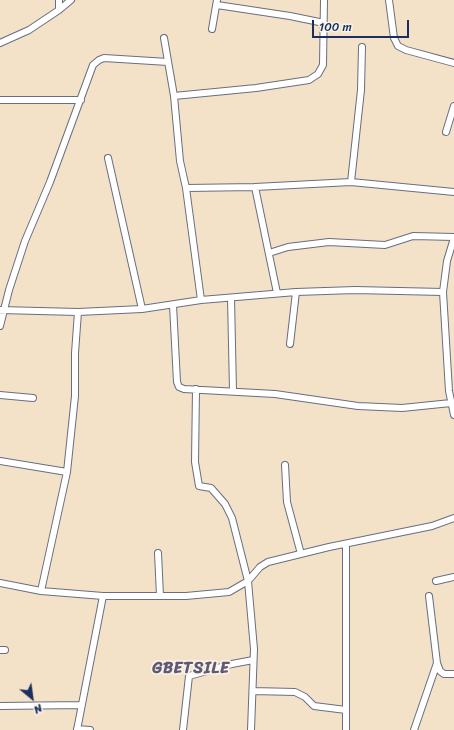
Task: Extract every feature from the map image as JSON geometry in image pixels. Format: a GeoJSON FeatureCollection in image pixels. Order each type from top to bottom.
{"type":"FeatureCollection","features":[{"type":"Feature","properties":{"kind":"street"},"geometry":{"type":"LineString","coordinates":[[59,0],[59,10]]}},
{"type":"Feature","properties":{"kind":"street"},"geometry":{"type":"LineString","coordinates":[[0,43],[29,30],[59,10],[70,0]]}},
{"type":"Feature","properties":{"kind":"street"},"geometry":{"type":"LineString","coordinates":[[174,96],[256,88],[309,80],[318,74],[323,65],[324,0]]}},
{"type":"Feature","properties":{"kind":"street"},"geometry":{"type":"LineString","coordinates":[[389,0],[394,38],[398,46],[406,50],[454,63]]}},
{"type":"Feature","properties":{"kind":"street"},"geometry":{"type":"LineString","coordinates":[[212,29],[217,2],[324,23]]}},
{"type":"Feature","properties":{"kind":"street"},"geometry":{"type":"LineString","coordinates":[[164,38],[174,96],[180,161],[186,188],[200,300]]}},
{"type":"Feature","properties":{"kind":"street"},"geometry":{"type":"LineString","coordinates":[[351,182],[361,90],[362,47]]}},
{"type":"Feature","properties":{"kind":"street"},"geometry":{"type":"LineString","coordinates":[[0,326],[1,311],[93,65],[104,58],[168,62]]}},
{"type":"Feature","properties":{"kind":"street"},"geometry":{"type":"LineString","coordinates":[[0,100],[81,100]]}},
{"type":"Feature","properties":{"kind":"street"},"geometry":{"type":"LineString","coordinates":[[446,132],[454,106]]}},
{"type":"Feature","properties":{"kind":"street"},"geometry":{"type":"LineString","coordinates":[[108,158],[142,309]]}},
{"type":"Feature","properties":{"kind":"street"},"geometry":{"type":"LineString","coordinates":[[186,188],[255,187],[351,182],[454,192]]}},
{"type":"Feature","properties":{"kind":"street"},"geometry":{"type":"LineString","coordinates":[[255,187],[277,293]]}},
{"type":"Feature","properties":{"kind":"street"},"geometry":{"type":"LineString","coordinates":[[269,253],[288,247],[329,242],[385,245],[408,236],[454,238],[446,261],[444,292],[452,391],[451,403],[454,415]]}},
{"type":"Feature","properties":{"kind":"street"},"geometry":{"type":"LineString","coordinates":[[1,311],[78,312],[142,309],[200,300],[296,292],[355,290],[444,292]]}},
{"type":"Feature","properties":{"kind":"street"},"geometry":{"type":"LineString","coordinates":[[290,344],[296,292]]}},
{"type":"Feature","properties":{"kind":"street"},"geometry":{"type":"LineString","coordinates":[[231,298],[233,390]]}},
{"type":"Feature","properties":{"kind":"street"},"geometry":{"type":"LineString","coordinates":[[173,305],[177,382],[179,387],[184,389],[233,390],[275,394],[358,406],[402,408],[451,403]]}},
{"type":"Feature","properties":{"kind":"street"},"geometry":{"type":"LineString","coordinates":[[41,591],[67,472],[75,396],[75,353],[78,312]]}},
{"type":"Feature","properties":{"kind":"street"},"geometry":{"type":"LineString","coordinates":[[196,389],[195,462],[199,486],[211,488],[225,504],[232,518],[248,581],[254,660],[250,730]]}},
{"type":"Feature","properties":{"kind":"street"},"geometry":{"type":"LineString","coordinates":[[0,395],[33,398]]}},
{"type":"Feature","properties":{"kind":"street"},"geometry":{"type":"LineString","coordinates":[[0,461],[67,472]]}},
{"type":"Feature","properties":{"kind":"street"},"geometry":{"type":"LineString","coordinates":[[285,465],[286,502],[302,554]]}},
{"type":"Feature","properties":{"kind":"street"},"geometry":{"type":"LineString","coordinates":[[0,583],[41,591],[103,596],[160,596],[229,592],[248,581],[260,567],[268,562],[432,526],[454,518]]}},
{"type":"Feature","properties":{"kind":"street"},"geometry":{"type":"LineString","coordinates":[[346,544],[346,730]]}},
{"type":"Feature","properties":{"kind":"street"},"geometry":{"type":"LineString","coordinates":[[158,553],[160,596]]}},
{"type":"Feature","properties":{"kind":"street"},"geometry":{"type":"LineString","coordinates":[[436,581],[454,578]]}},
{"type":"Feature","properties":{"kind":"street"},"geometry":{"type":"LineString","coordinates":[[90,730],[77,730],[103,596]]}},
{"type":"Feature","properties":{"kind":"street"},"geometry":{"type":"LineString","coordinates":[[429,596],[436,663],[440,671],[444,674],[454,674]]}},
{"type":"Feature","properties":{"kind":"street"},"geometry":{"type":"LineString","coordinates":[[183,730],[188,676],[232,664],[254,660]]}},
{"type":"Feature","properties":{"kind":"street"},"geometry":{"type":"LineString","coordinates":[[414,730],[436,663]]}},
{"type":"Feature","properties":{"kind":"street"},"geometry":{"type":"LineString","coordinates":[[253,691],[295,692],[305,697],[314,706],[346,710]]}},
{"type":"Feature","properties":{"kind":"street"},"geometry":{"type":"LineString","coordinates":[[0,706],[82,705]]}},
{"type":"Feature","properties":{"kind":"district","name":"GBETSILE"},"geometry":{"type":"Point","coordinates":[191,669]}}]}
